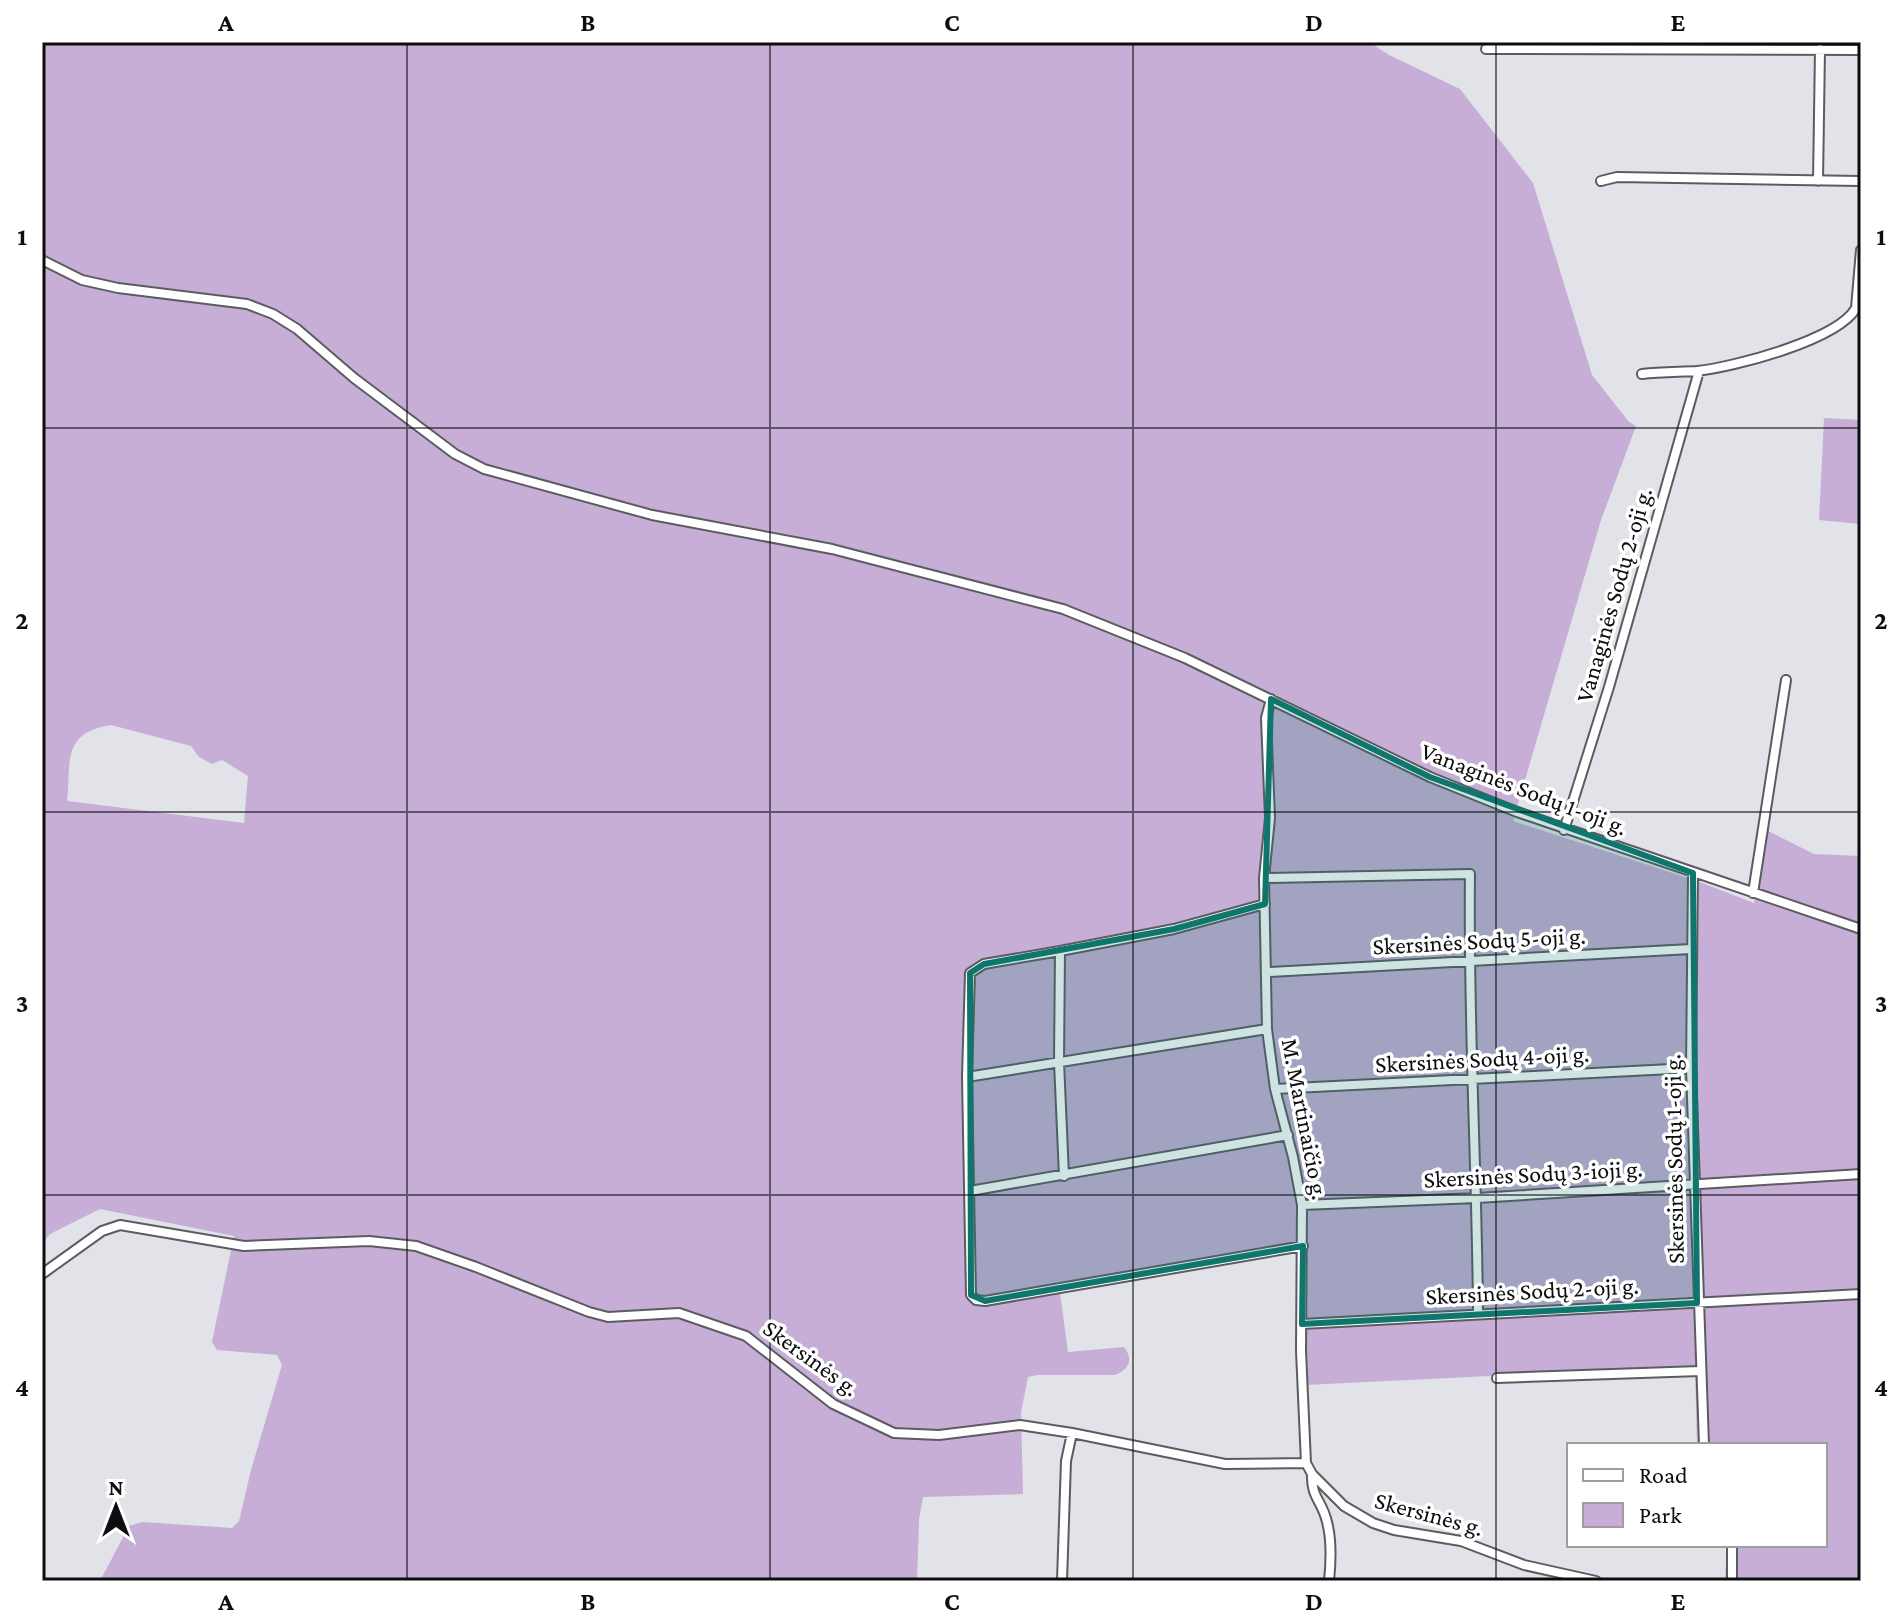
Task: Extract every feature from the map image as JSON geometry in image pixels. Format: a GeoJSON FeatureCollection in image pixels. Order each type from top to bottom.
{"type":"FeatureCollection","features":[{"type":"Feature","properties":{"kind":"street"},"geometry":{"type":"LineString","coordinates":[[1486,49],[1861,50]]}},
{"type":"Feature","properties":{"kind":"street"},"geometry":{"type":"LineString","coordinates":[[1818,181],[1820,49]]}},
{"type":"Feature","properties":{"kind":"street"},"geometry":{"type":"LineString","coordinates":[[1601,181],[1617,177],[1861,181]]}},
{"type":"Feature","properties":{"kind":"street"},"geometry":{"type":"LineString","coordinates":[[1642,374],[1699,371],[1745,361],[1807,342],[1842,323],[1856,308],[1861,250]]}},
{"type":"Feature","properties":{"kind":"street","name":"Vanaginės Sodų 1-oji g."},"geometry":{"type":"LineString","coordinates":[[42,260],[82,280],[118,288],[247,304],[273,314],[297,329],[354,378],[455,454],[484,469],[652,515],[832,549],[1063,609],[1185,658],[1430,777],[1564,830],[1861,929]]}},
{"type":"Feature","properties":{"kind":"street","name":"Vanaginės Sodų 2-oji g."},"geometry":{"type":"LineString","coordinates":[[1564,830],[1613,673],[1699,371]]}},
{"type":"Feature","properties":{"kind":"street"},"geometry":{"type":"LineString","coordinates":[[1753,893],[1786,680]]}},
{"type":"Feature","properties":{"kind":"street","name":"M. Martinaičio g."},"geometry":{"type":"LineString","coordinates":[[1271,699],[1266,718],[1270,818],[1264,878],[1267,1029],[1275,1089],[1302,1205],[1306,1463]]}},
{"type":"Feature","properties":{"kind":"street","name":"Skersinės Sodų 1-oji g."},"geometry":{"type":"LineString","coordinates":[[1693,873],[1691,1068],[1704,1443]]}},
{"type":"Feature","properties":{"kind":"street"},"geometry":{"type":"LineString","coordinates":[[1264,878],[1470,874],[1469,962],[1478,1314]]}},
{"type":"Feature","properties":{"kind":"street"},"geometry":{"type":"LineString","coordinates":[[1265,904],[1174,929],[984,964],[970,973],[967,1077],[971,1295],[976,1300],[1025,1294],[1303,1246]]}},
{"type":"Feature","properties":{"kind":"street","name":"Skersinės Sodų 5-oji g."},"geometry":{"type":"LineString","coordinates":[[1268,972],[1691,949]]}},
{"type":"Feature","properties":{"kind":"street"},"geometry":{"type":"LineString","coordinates":[[1060,951],[1059,1062],[1064,1176]]}},
{"type":"Feature","properties":{"kind":"street"},"geometry":{"type":"LineString","coordinates":[[967,1077],[1267,1029]]}},
{"type":"Feature","properties":{"kind":"street","name":"Skersinės Sodų 4-oji g."},"geometry":{"type":"LineString","coordinates":[[1275,1089],[1691,1068]]}},
{"type":"Feature","properties":{"kind":"street"},"geometry":{"type":"LineString","coordinates":[[970,1191],[1288,1135]]}},
{"type":"Feature","properties":{"kind":"street","name":"Skersinės Sodų 3-ioji g."},"geometry":{"type":"LineString","coordinates":[[1302,1205],[1477,1198],[1861,1174]]}},
{"type":"Feature","properties":{"kind":"street","name":"Skersinės g."},"geometry":{"type":"LineString","coordinates":[[42,1274],[102,1231],[120,1225],[244,1246],[369,1241],[416,1246],[589,1312],[608,1317],[679,1313],[746,1336],[833,1404],[894,1433],[939,1435],[1020,1425],[1225,1464],[1306,1463],[1312,1474],[1344,1506],[1373,1523],[1394,1530],[1461,1541],[1524,1565],[1596,1581]]}},
{"type":"Feature","properties":{"kind":"street","name":"Skersinės Sodų 2-oji g."},"geometry":{"type":"LineString","coordinates":[[1302,1324],[1861,1294]]}},
{"type":"Feature","properties":{"kind":"street"},"geometry":{"type":"LineString","coordinates":[[1497,1378],[1700,1371]]}},
{"type":"Feature","properties":{"kind":"street"},"geometry":{"type":"LineString","coordinates":[[1062,1581],[1066,1461],[1072,1433]]}},
{"type":"Feature","properties":{"kind":"street"},"geometry":{"type":"LineString","coordinates":[[1312,1474],[1311,1487],[1323,1509],[1330,1537],[1329,1581]]}},
{"type":"Feature","properties":{"kind":"street"},"geometry":{"type":"LineString","coordinates":[[1732,1547],[1732,1581]]}},
{"type":"Feature","properties":{"kind":"highlighted area"},"geometry":{"type":"Polygon","coordinates":[[[1271,699],[1430,777],[1693,873],[1697,1303],[1302,1324],[1303,1246],[985,1301],[971,1295],[970,973],[984,964],[1174,929],[1265,904],[1271,699]]]}},
{"type":"Feature","properties":{"kind":"green space"},"geometry":{"type":"Polygon","coordinates":[[[42,42],[1369,42],[1460,89],[1533,183],[1592,375],[1629,422],[1636,426],[1601,520],[1513,821],[1697,881],[1754,903],[1766,830],[1814,854],[1861,856],[1861,1581],[1725,1581],[1727,1547],[1827,1547],[1827,1443],[1697,1443],[1695,1366],[1305,1385],[1305,1251],[1060,1293],[1068,1352],[1124,1347],[1129,1356],[1128,1364],[1115,1375],[1028,1377],[1021,1412],[1023,1494],[923,1497],[919,1519],[917,1581],[100,1581],[129,1526],[142,1522],[232,1528],[239,1521],[282,1365],[277,1355],[217,1350],[212,1342],[234,1236],[100,1209],[50,1234],[42,1244],[42,42]],[[111,725],[95,729],[84,734],[72,751],[67,801],[244,823],[248,776],[222,760],[212,764],[199,757],[191,746],[111,725]]]}},
{"type":"Feature","properties":{"kind":"green space"},"geometry":{"type":"Polygon","coordinates":[[[1824,418],[1861,420],[1861,524],[1819,520],[1824,418]]]}}]}
